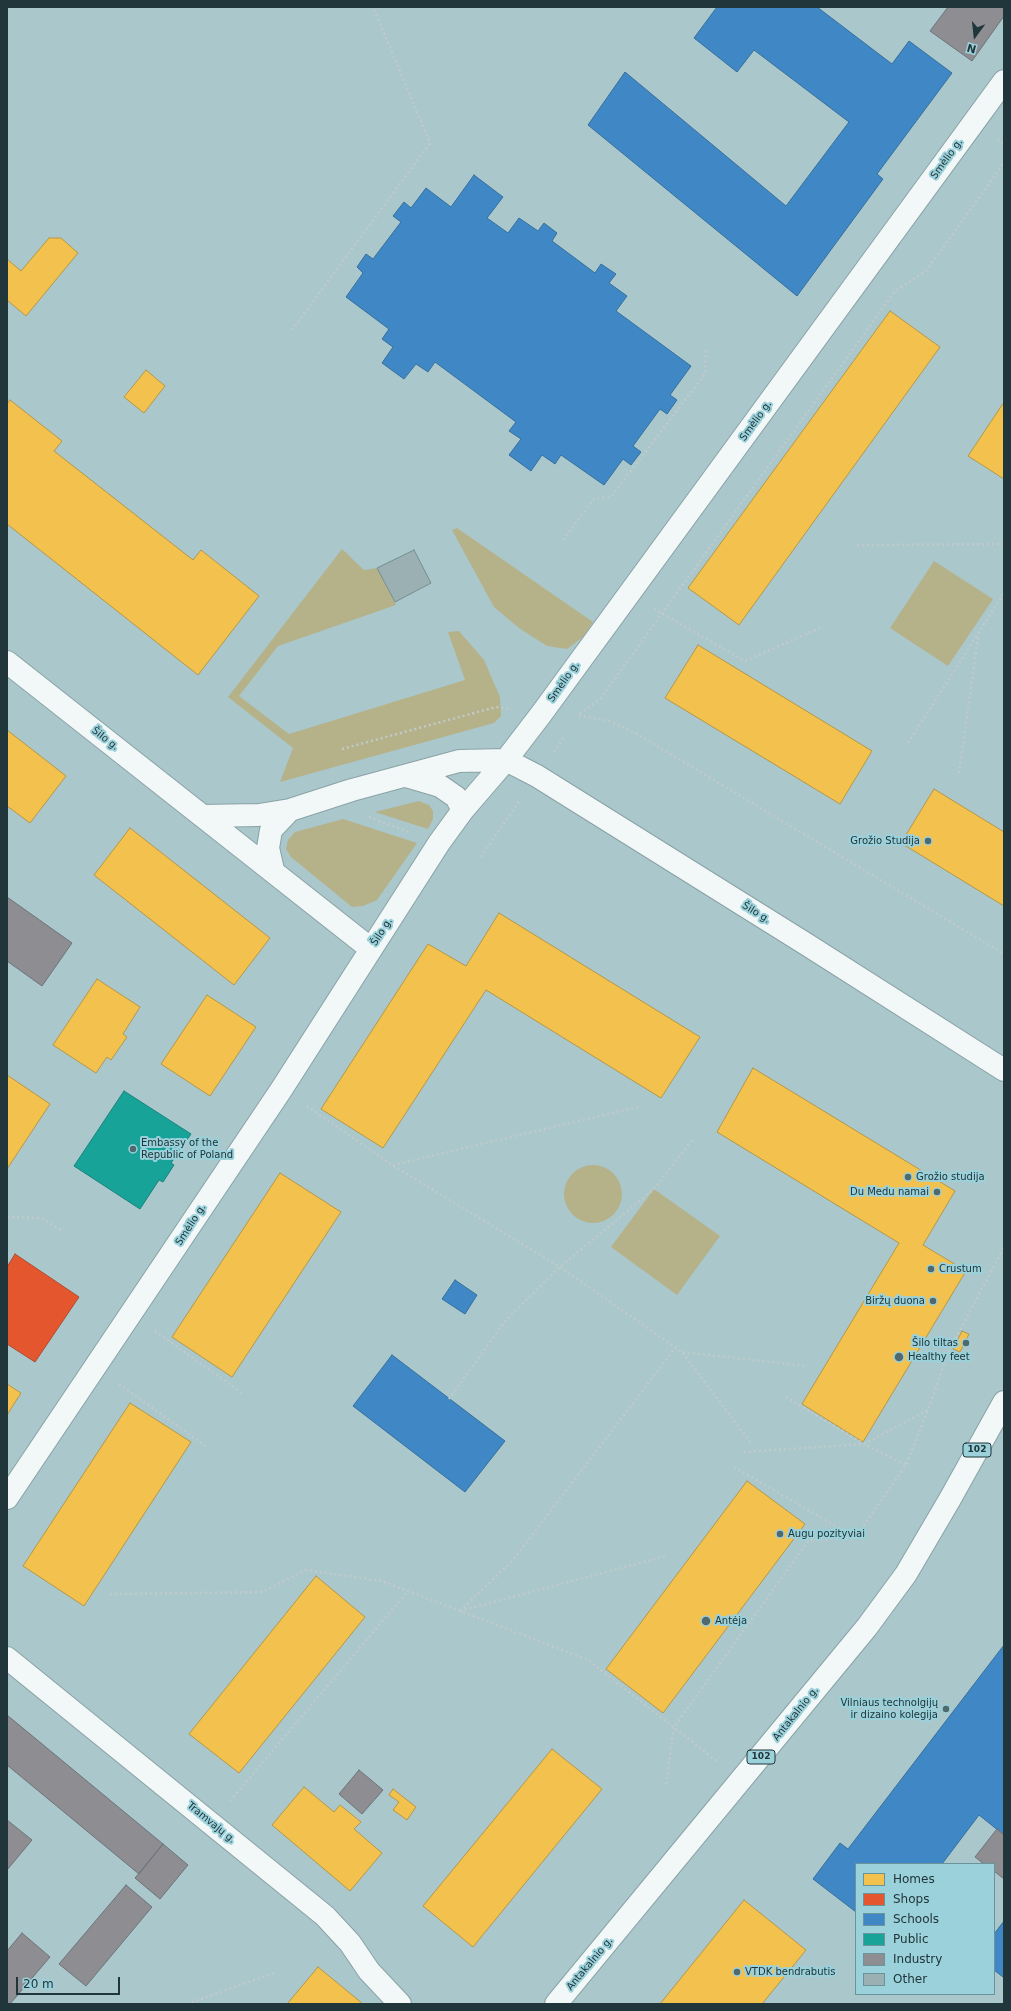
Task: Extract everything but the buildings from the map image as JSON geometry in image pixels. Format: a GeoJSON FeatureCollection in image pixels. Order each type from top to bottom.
{"type":"FeatureCollection","features":[{"type":"Feature","properties":{"kind":"street","name":"Smėlio g."},"geometry":{"type":"LineString","coordinates":[[506,760],[630,595],[1004,81]]}},
{"type":"Feature","properties":{"kind":"street","name":"Šilo g."},"geometry":{"type":"LineString","coordinates":[[7,662],[372,949],[439,843],[463,810],[506,760]]}},
{"type":"Feature","properties":{"kind":"street","name":"Šilo g."},"geometry":{"type":"LineString","coordinates":[[202,816],[259,815],[290,810],[352,790],[459,761],[506,760],[537,776],[1004,1070]]}},
{"type":"Feature","properties":{"kind":"street"},"geometry":{"type":"LineString","coordinates":[[406,776],[440,786],[456,797],[463,810]]}},
{"type":"Feature","properties":{"kind":"street","name":"Šilo g."},"geometry":{"type":"LineString","coordinates":[[273,870],[268,848],[271,830],[290,810]]}},
{"type":"Feature","properties":{"kind":"street","name":"Smėlio g."},"geometry":{"type":"LineString","coordinates":[[7,1498],[280,1090],[372,949]]}},
{"type":"Feature","properties":{"kind":"street","name":"Antakalnio g."},"geometry":{"type":"LineString","coordinates":[[556,2004],[742,1781],[867,1627],[906,1574],[1004,1402]]}},
{"type":"Feature","properties":{"kind":"street","name":"Tramvajų g."},"geometry":{"type":"LineString","coordinates":[[7,1658],[325,1916],[350,1943],[369,1971],[400,2004]]}},
{"type":"Feature","properties":{"kind":"path"},"geometry":{"type":"LineString","coordinates":[[292,330],[430,143],[373,7]]}},
{"type":"Feature","properties":{"kind":"path"},"geometry":{"type":"LineString","coordinates":[[1004,163],[926,271],[895,291],[601,698],[578,715],[609,721],[637,734],[1004,954]]}},
{"type":"Feature","properties":{"kind":"path"},"geometry":{"type":"LineString","coordinates":[[563,540],[594,499],[611,497],[705,374],[706,348]]}},
{"type":"Feature","properties":{"kind":"path"},"geometry":{"type":"LineString","coordinates":[[857,545],[1004,544]]}},
{"type":"Feature","properties":{"kind":"path"},"geometry":{"type":"LineString","coordinates":[[908,743],[1004,593]]}},
{"type":"Feature","properties":{"kind":"path"},"geometry":{"type":"LineString","coordinates":[[630,595],[745,661],[822,627]]}},
{"type":"Feature","properties":{"kind":"path"},"geometry":{"type":"LineString","coordinates":[[959,774],[978,634]]}},
{"type":"Feature","properties":{"kind":"path"},"geometry":{"type":"LineString","coordinates":[[342,749],[496,707],[542,714]]}},
{"type":"Feature","properties":{"kind":"path"},"geometry":{"type":"LineString","coordinates":[[367,817],[439,843]]}},
{"type":"Feature","properties":{"kind":"path"},"geometry":{"type":"LineString","coordinates":[[280,1090],[312,1109],[392,1165],[560,1267],[676,1347],[682,1352],[751,1443]]}},
{"type":"Feature","properties":{"kind":"path"},"geometry":{"type":"LineString","coordinates":[[392,1165],[642,1106]]}},
{"type":"Feature","properties":{"kind":"path"},"geometry":{"type":"LineString","coordinates":[[449,1399],[506,1320],[560,1267],[654,1189],[693,1139]]}},
{"type":"Feature","properties":{"kind":"path"},"geometry":{"type":"LineString","coordinates":[[7,1217],[41,1218],[61,1230]]}},
{"type":"Feature","properties":{"kind":"path"},"geometry":{"type":"LineString","coordinates":[[855,1538],[906,1465],[928,1410],[948,1353],[1004,1247]]}},
{"type":"Feature","properties":{"kind":"path"},"geometry":{"type":"LineString","coordinates":[[133,1311],[159,1334],[242,1393]]}},
{"type":"Feature","properties":{"kind":"path"},"geometry":{"type":"LineString","coordinates":[[460,1611],[513,1560],[676,1347]]}},
{"type":"Feature","properties":{"kind":"path"},"geometry":{"type":"LineString","coordinates":[[682,1352],[805,1366]]}},
{"type":"Feature","properties":{"kind":"path"},"geometry":{"type":"LineString","coordinates":[[95,1368],[207,1447]]}},
{"type":"Feature","properties":{"kind":"path"},"geometry":{"type":"LineString","coordinates":[[786,1397],[864,1444],[906,1465]]}},
{"type":"Feature","properties":{"kind":"path"},"geometry":{"type":"LineString","coordinates":[[744,1452],[864,1444],[928,1410]]}},
{"type":"Feature","properties":{"kind":"path"},"geometry":{"type":"LineString","coordinates":[[734,1467],[855,1538]]}},
{"type":"Feature","properties":{"kind":"path"},"geometry":{"type":"LineString","coordinates":[[666,1784],[674,1727],[809,1540],[855,1538]]}},
{"type":"Feature","properties":{"kind":"path"},"geometry":{"type":"LineString","coordinates":[[460,1611],[666,1556]]}},
{"type":"Feature","properties":{"kind":"path"},"geometry":{"type":"LineString","coordinates":[[110,1594],[262,1592],[306,1570],[382,1581],[588,1660],[742,1781]]}},
{"type":"Feature","properties":{"kind":"path"},"geometry":{"type":"LineString","coordinates":[[211,1823],[408,1591]]}},
{"type":"Feature","properties":{"kind":"path"},"geometry":{"type":"LineString","coordinates":[[187,2004],[274,1973]]}},
{"type":"Feature","properties":{"kind":"shaded area"},"geometry":{"type":"Polygon","coordinates":[[[457,528],[593,622],[583,637],[567,649],[547,646],[519,628],[494,607],[452,530],[457,528]]]}},
{"type":"Feature","properties":{"kind":"shaded area"},"geometry":{"type":"Polygon","coordinates":[[[342,549],[364,570],[377,568],[396,605],[278,646],[239,696],[289,734],[465,680],[448,632],[459,631],[484,660],[500,697],[501,716],[494,723],[280,782],[293,748],[228,697],[342,549]]]}},
{"type":"Feature","properties":{"kind":"shaded area"},"geometry":{"type":"Polygon","coordinates":[[[934,561],[993,599],[948,666],[890,628],[934,561]]]}},
{"type":"Feature","properties":{"kind":"shaded area"},"geometry":{"type":"Polygon","coordinates":[[[419,801],[429,805],[433,811],[433,819],[428,829],[375,812],[419,801]]]}},
{"type":"Feature","properties":{"kind":"shaded area"},"geometry":{"type":"Polygon","coordinates":[[[343,819],[417,843],[377,900],[363,906],[352,907],[291,857],[286,849],[288,840],[295,832],[343,819]]]}},
{"type":"Feature","properties":{"kind":"shaded area"},"geometry":{"type":"Polygon","coordinates":[[[587,1165],[599,1165],[614,1173],[622,1188],[622,1200],[614,1215],[599,1223],[587,1223],[572,1215],[564,1200],[564,1188],[572,1173],[587,1165]]]}},
{"type":"Feature","properties":{"kind":"shaded area"},"geometry":{"type":"Polygon","coordinates":[[[654,1189],[720,1236],[677,1295],[611,1247],[654,1189]]]}},
{"type":"Feature","properties":{"kind":"place","name":"Grožio Studija"},"geometry":{"type":"Point","coordinates":[928,841]}},
{"type":"Feature","properties":{"kind":"place","name":"Embassy of the Republic of Poland"},"geometry":{"type":"Point","coordinates":[133,1149]}},
{"type":"Feature","properties":{"kind":"place","name":"Grožio studija"},"geometry":{"type":"Point","coordinates":[908,1177]}},
{"type":"Feature","properties":{"kind":"place","name":"Du Medu namai"},"geometry":{"type":"Point","coordinates":[937,1192]}},
{"type":"Feature","properties":{"kind":"place","name":"Crustum"},"geometry":{"type":"Point","coordinates":[931,1269]}},
{"type":"Feature","properties":{"kind":"place","name":"Biržų duona"},"geometry":{"type":"Point","coordinates":[933,1301]}},
{"type":"Feature","properties":{"kind":"place","name":"Šilo tiltas"},"geometry":{"type":"Point","coordinates":[966,1343]}},
{"type":"Feature","properties":{"kind":"place","name":"Healthy feet"},"geometry":{"type":"Point","coordinates":[899,1357]}},
{"type":"Feature","properties":{"kind":"place","name":"Augu pozityviai"},"geometry":{"type":"Point","coordinates":[780,1534]}},
{"type":"Feature","properties":{"kind":"place","name":"Antėja"},"geometry":{"type":"Point","coordinates":[706,1621]}},
{"type":"Feature","properties":{"kind":"place","name":"Vilniaus technolgijų ir dizaino kolegija"},"geometry":{"type":"Point","coordinates":[946,1709]}},
{"type":"Feature","properties":{"kind":"place","name":"VTDK bendrabutis"},"geometry":{"type":"Point","coordinates":[737,1972]}}]}
